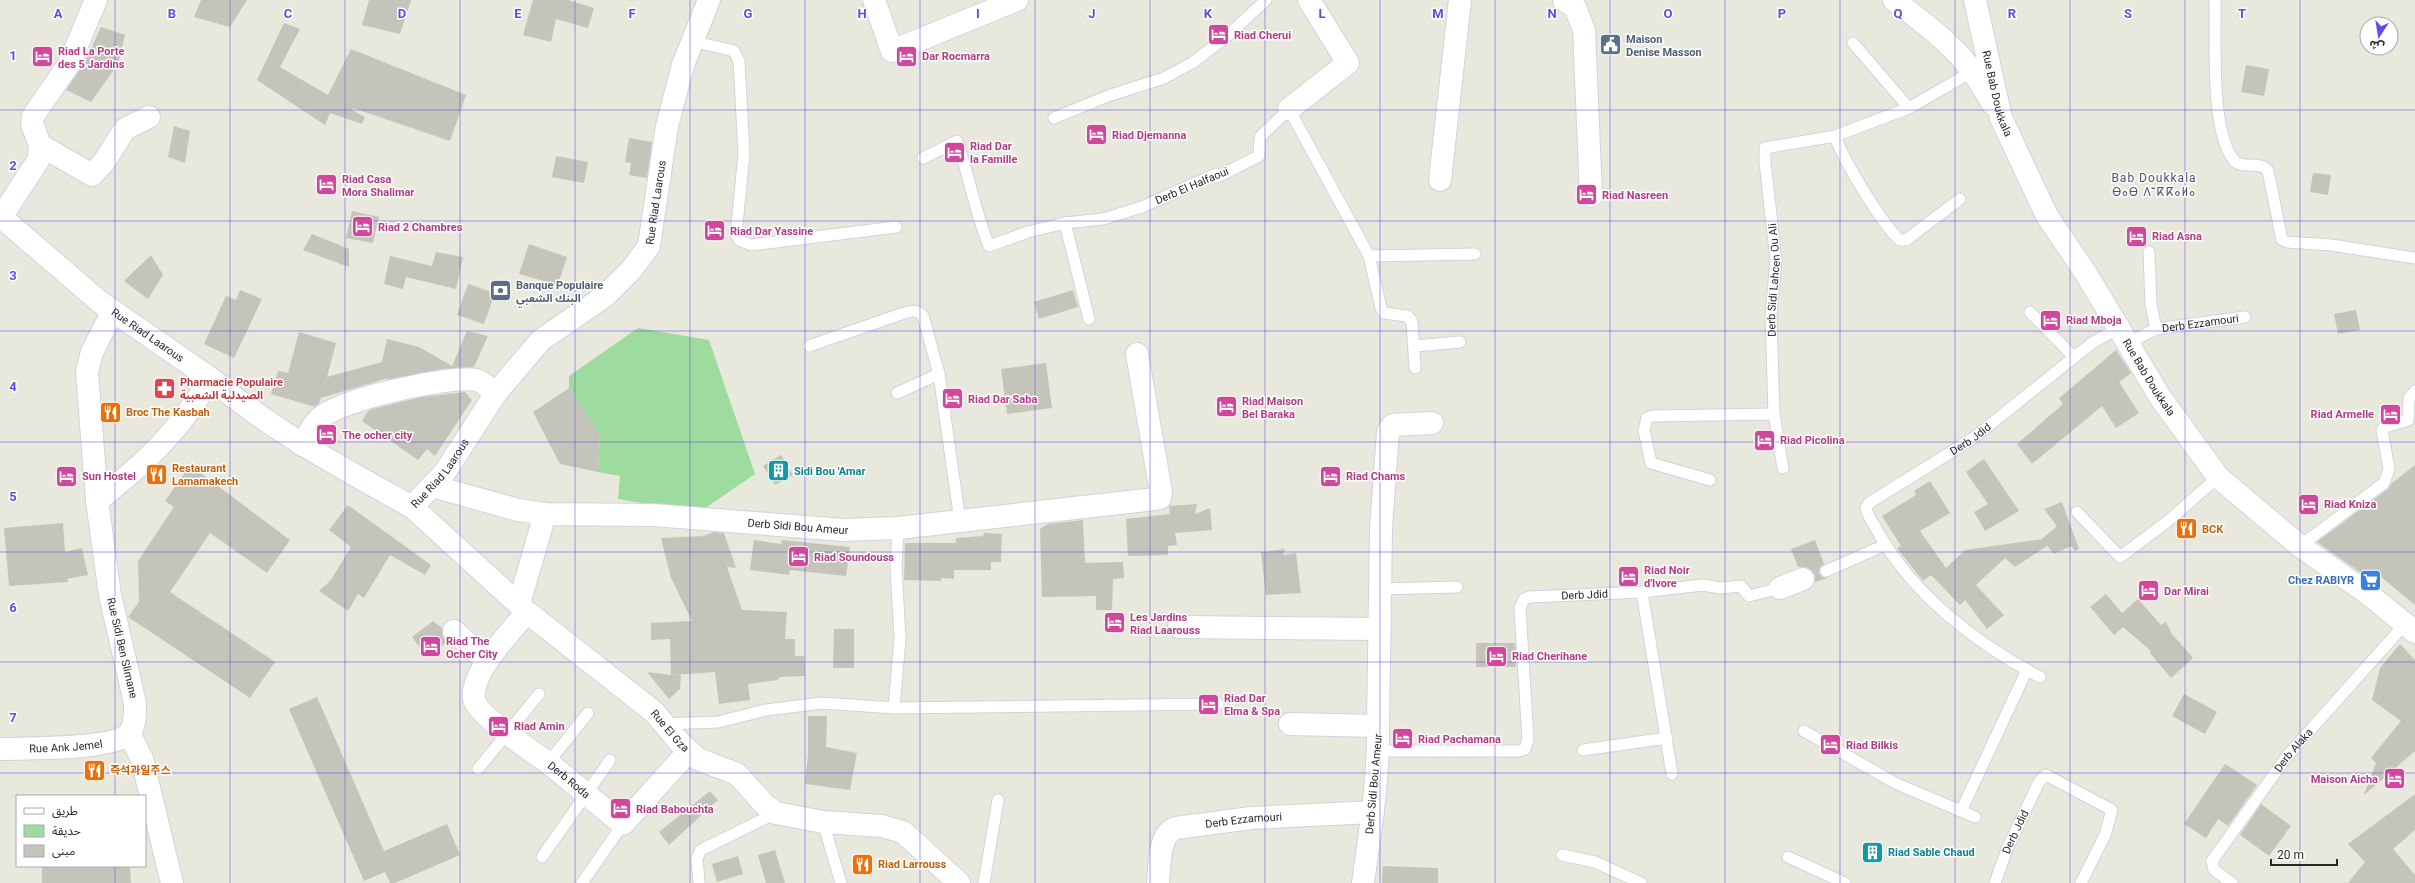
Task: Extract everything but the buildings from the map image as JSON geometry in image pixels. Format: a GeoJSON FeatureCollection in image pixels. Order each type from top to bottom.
{"type":"FeatureCollection","features":[{"type":"Feature","properties":{"kind":"street"},"geometry":{"type":"LineString","coordinates":[[1,217],[39,159],[40,145],[32,124],[33,116],[69,64],[96,0]]}},
{"type":"Feature","properties":{"kind":"street","name":"Rue Riad Laarous"},"geometry":{"type":"LineString","coordinates":[[1,217],[113,311],[210,378],[238,402],[302,444],[412,507],[445,472],[496,393],[541,340],[605,296],[632,269],[649,246],[667,126],[683,65],[709,0]]}},
{"type":"Feature","properties":{"kind":"street"},"geometry":{"type":"LineString","coordinates":[[874,0],[892,51],[1017,0]]}},
{"type":"Feature","properties":{"kind":"street","name":"Derb El Halfaoui"},"geometry":{"type":"LineString","coordinates":[[1289,109],[1348,63],[1309,0]]}},
{"type":"Feature","properties":{"kind":"street"},"geometry":{"type":"LineString","coordinates":[[1440,180],[1460,0]]}},
{"type":"Feature","properties":{"kind":"street"},"geometry":{"type":"LineString","coordinates":[[1564,0],[1575,7],[1580,15],[1584,30],[1591,196]]}},
{"type":"Feature","properties":{"kind":"street"},"geometry":{"type":"LineString","coordinates":[[1894,0],[1923,22],[1973,71],[2001,118]]}},
{"type":"Feature","properties":{"kind":"street","name":"Rue Bab Doukkala"},"geometry":{"type":"LineString","coordinates":[[1975,0],[2001,118],[2047,216],[2085,272],[2122,336],[2160,397],[2218,477],[2300,546],[2410,628]]}},
{"type":"Feature","properties":{"kind":"street"},"geometry":{"type":"LineString","coordinates":[[40,145],[92,175],[104,162],[125,129],[149,117]]}},
{"type":"Feature","properties":{"kind":"street","name":"Rue Sidi Ben Slimane"},"geometry":{"type":"LineString","coordinates":[[113,311],[92,352],[87,372],[97,501],[110,595],[135,703],[134,721],[129,733]]}},
{"type":"Feature","properties":{"kind":"street","name":"Derb Sidi Bou Ameur"},"geometry":{"type":"LineString","coordinates":[[432,486],[518,510],[544,514],[653,515],[843,530],[898,528],[1155,499],[1160,498],[1161,492],[1137,354]]}},
{"type":"Feature","properties":{"kind":"street"},"geometry":{"type":"LineString","coordinates":[[97,501],[156,450],[191,411],[210,378]]}},
{"type":"Feature","properties":{"kind":"street"},"geometry":{"type":"LineString","coordinates":[[302,444],[320,418],[353,402],[412,385],[449,380],[477,380],[496,393]]}},
{"type":"Feature","properties":{"kind":"street"},"geometry":{"type":"LineString","coordinates":[[1378,726],[1381,528],[1389,428],[1399,424],[1432,423]]}},
{"type":"Feature","properties":{"kind":"street","name":"Rue El Gza"},"geometry":{"type":"LineString","coordinates":[[412,507],[523,608],[654,712],[688,752],[698,759],[737,774],[765,805],[776,813],[823,822],[882,826],[903,832],[959,883]]}},
{"type":"Feature","properties":{"kind":"street"},"geometry":{"type":"LineString","coordinates":[[523,608],[544,514]]}},
{"type":"Feature","properties":{"kind":"street","name":"Derb Jdid"},"geometry":{"type":"LineString","coordinates":[[1780,588],[1803,579]]}},
{"type":"Feature","properties":{"kind":"street","name":"Derb Roda"},"geometry":{"type":"LineString","coordinates":[[523,608],[487,661],[478,678],[474,699],[478,707],[507,733],[548,763],[585,795],[623,824]]}},
{"type":"Feature","properties":{"kind":"street"},"geometry":{"type":"LineString","coordinates":[[1179,627],[1380,629]]}},
{"type":"Feature","properties":{"kind":"street"},"geometry":{"type":"LineString","coordinates":[[454,631],[487,661]]}},
{"type":"Feature","properties":{"kind":"street","name":"Derb Sidi Bou Ameur"},"geometry":{"type":"LineString","coordinates":[[1290,724],[1378,726],[1379,751],[1373,812],[1363,883]]}},
{"type":"Feature","properties":{"kind":"street"},"geometry":{"type":"LineString","coordinates":[[129,733],[142,759],[172,883]]}},
{"type":"Feature","properties":{"kind":"street","name":"Rue Ank Jemel"},"geometry":{"type":"LineString","coordinates":[[0,749],[98,745],[117,740],[129,733]]}},
{"type":"Feature","properties":{"kind":"street"},"geometry":{"type":"LineString","coordinates":[[623,824],[688,752]]}},
{"type":"Feature","properties":{"kind":"street","name":"Derb Ezzamouri"},"geometry":{"type":"LineString","coordinates":[[1158,883],[1165,838],[1170,830],[1176,828],[1251,818],[1373,812]]}},
{"type":"Feature","properties":{"kind":"lane"},"geometry":{"type":"LineString","coordinates":[[1054,118],[1108,96],[1164,78],[1192,63],[1225,38],[1266,0]]}},
{"type":"Feature","properties":{"kind":"lane"},"geometry":{"type":"LineString","coordinates":[[2215,0],[2218,110],[2225,144],[2233,160],[2238,164],[2260,165],[2268,171],[2282,240],[2287,242],[2330,245],[2415,258]]}},
{"type":"Feature","properties":{"kind":"lane"},"geometry":{"type":"LineString","coordinates":[[692,40],[734,51],[739,60],[744,154],[736,234],[739,240],[751,245],[896,228]]}},
{"type":"Feature","properties":{"kind":"lane"},"geometry":{"type":"LineString","coordinates":[[1853,43],[1909,108]]}},
{"type":"Feature","properties":{"kind":"lane","name":"Derb Sidi Lahcen Ou Ali"},"geometry":{"type":"LineString","coordinates":[[1783,468],[1774,414],[1772,316],[1776,260],[1764,152],[1768,146],[1835,136],[1909,108],[1973,71]]}},
{"type":"Feature","properties":{"kind":"lane"},"geometry":{"type":"LineString","coordinates":[[1289,109],[1369,256],[1381,308],[1388,314],[1411,319],[1415,346],[1415,368]]}},
{"type":"Feature","properties":{"kind":"lane","name":"Derb El Halfaoui"},"geometry":{"type":"LineString","coordinates":[[923,158],[957,140],[968,173],[981,226],[989,246],[1028,232],[1065,223],[1103,219],[1142,207],[1216,174],[1219,176],[1259,156],[1260,137],[1289,109]]}},
{"type":"Feature","properties":{"kind":"lane"},"geometry":{"type":"LineString","coordinates":[[1835,136],[1843,155],[1878,211],[1897,237],[1906,240],[1960,199]]}},
{"type":"Feature","properties":{"kind":"lane"},"geometry":{"type":"LineString","coordinates":[[1065,223],[1089,319]]}},
{"type":"Feature","properties":{"kind":"lane","name":"Derb Ezzamouri"},"geometry":{"type":"LineString","coordinates":[[2149,252],[2151,297],[2156,329]]}},
{"type":"Feature","properties":{"kind":"lane"},"geometry":{"type":"LineString","coordinates":[[1369,256],[1474,254]]}},
{"type":"Feature","properties":{"kind":"lane"},"geometry":{"type":"LineString","coordinates":[[809,346],[915,310],[922,316],[939,374],[960,521]]}},
{"type":"Feature","properties":{"kind":"lane"},"geometry":{"type":"LineString","coordinates":[[2030,312],[2074,357]]}},
{"type":"Feature","properties":{"kind":"lane","name":"Derb Ezzamouri"},"geometry":{"type":"LineString","coordinates":[[2122,336],[2156,329],[2245,316]]}},
{"type":"Feature","properties":{"kind":"lane","name":"Derb Jdid"},"geometry":{"type":"LineString","coordinates":[[1885,545],[1868,514],[1867,505],[1972,439],[2092,343],[2122,336]]}},
{"type":"Feature","properties":{"kind":"lane"},"geometry":{"type":"LineString","coordinates":[[1415,346],[1460,342]]}},
{"type":"Feature","properties":{"kind":"lane"},"geometry":{"type":"LineString","coordinates":[[897,393],[939,374]]}},
{"type":"Feature","properties":{"kind":"lane"},"geometry":{"type":"LineString","coordinates":[[2300,546],[2384,483],[2389,469],[2382,430],[2385,427],[2408,420],[2409,398],[2415,391]]}},
{"type":"Feature","properties":{"kind":"lane"},"geometry":{"type":"LineString","coordinates":[[1710,480],[1651,463],[1644,430],[1647,418],[1652,416],[1774,414]]}},
{"type":"Feature","properties":{"kind":"lane"},"geometry":{"type":"LineString","coordinates":[[2077,512],[2120,557],[2168,520],[2218,477]]}},
{"type":"Feature","properties":{"kind":"lane"},"geometry":{"type":"LineString","coordinates":[[894,708],[900,638],[896,567],[898,528]]}},
{"type":"Feature","properties":{"kind":"lane"},"geometry":{"type":"LineString","coordinates":[[1826,571],[1885,545],[1909,575],[1958,623],[1995,651],[2040,677]]}},
{"type":"Feature","properties":{"kind":"lane","name":"Derb Jdid"},"geometry":{"type":"LineString","coordinates":[[1379,751],[1520,751],[1525,749],[1528,740],[1520,608],[1524,599],[1530,597],[1642,592],[1702,584],[1721,588],[1739,585],[1743,587],[1749,596],[1754,596],[1780,588]]}},
{"type":"Feature","properties":{"kind":"lane"},"geometry":{"type":"LineString","coordinates":[[1380,589],[1457,587]]}},
{"type":"Feature","properties":{"kind":"lane"},"geometry":{"type":"LineString","coordinates":[[1642,592],[1672,774]]}},
{"type":"Feature","properties":{"kind":"lane","name":"Derb Alaka"},"geometry":{"type":"LineString","coordinates":[[2232,883],[2214,870],[2212,861],[2288,755],[2410,628]]}},
{"type":"Feature","properties":{"kind":"lane"},"geometry":{"type":"LineString","coordinates":[[1961,811],[2027,670]]}},
{"type":"Feature","properties":{"kind":"lane"},"geometry":{"type":"LineString","coordinates":[[478,769],[539,694]]}},
{"type":"Feature","properties":{"kind":"lane"},"geometry":{"type":"LineString","coordinates":[[665,724],[718,722],[766,710],[822,703],[894,708],[1218,704]]}},
{"type":"Feature","properties":{"kind":"lane"},"geometry":{"type":"LineString","coordinates":[[548,763],[588,713]]}},
{"type":"Feature","properties":{"kind":"lane"},"geometry":{"type":"LineString","coordinates":[[1804,731],[1895,783],[1975,817]]}},
{"type":"Feature","properties":{"kind":"lane"},"geometry":{"type":"LineString","coordinates":[[1583,750],[1667,738]]}},
{"type":"Feature","properties":{"kind":"lane"},"geometry":{"type":"LineString","coordinates":[[542,857],[610,760]]}},
{"type":"Feature","properties":{"kind":"lane","name":"Derb Jdid"},"geometry":{"type":"LineString","coordinates":[[1994,883],[2007,849],[2043,776],[2051,776],[2112,810],[2105,834],[2081,883]]}},
{"type":"Feature","properties":{"kind":"lane"},"geometry":{"type":"LineString","coordinates":[[984,883],[998,800]]}},
{"type":"Feature","properties":{"kind":"lane"},"geometry":{"type":"LineString","coordinates":[[699,883],[697,858],[701,850],[776,813]]}},
{"type":"Feature","properties":{"kind":"lane"},"geometry":{"type":"LineString","coordinates":[[823,822],[840,883]]}},
{"type":"Feature","properties":{"kind":"lane"},"geometry":{"type":"LineString","coordinates":[[582,883],[623,824]]}},
{"type":"Feature","properties":{"kind":"lane"},"geometry":{"type":"LineString","coordinates":[[1562,855],[1595,862],[1641,883]]}},
{"type":"Feature","properties":{"kind":"lane"},"geometry":{"type":"LineString","coordinates":[[1788,857],[1845,883]]}},
{"type":"Feature","properties":{"kind":"green space"},"geometry":{"type":"Polygon","coordinates":[[[638,328],[709,340],[755,474],[698,513],[618,499],[620,476],[598,472],[600,435],[569,388],[569,376],[638,328]]]}},
{"type":"Feature","properties":{"kind":"place","name":"Riad Cherui"},"geometry":{"type":"Point","coordinates":[1219,35]}},
{"type":"Feature","properties":{"kind":"place","name":"Maison Denise Masson"},"geometry":{"type":"Point","coordinates":[1611,45]}},
{"type":"Feature","properties":{"kind":"place","name":"Dar Rocmarra"},"geometry":{"type":"Point","coordinates":[907,56]}},
{"type":"Feature","properties":{"kind":"place","name":"Riad La Porte des 5 Jardins"},"geometry":{"type":"Point","coordinates":[43,57]}},
{"type":"Feature","properties":{"kind":"place","name":"Riad Djemanna"},"geometry":{"type":"Point","coordinates":[1097,135]}},
{"type":"Feature","properties":{"kind":"place","name":"Riad Dar la Famille"},"geometry":{"type":"Point","coordinates":[954,152]}},
{"type":"Feature","properties":{"kind":"place","name":"Riad Casa Mora Shalimar"},"geometry":{"type":"Point","coordinates":[326,185]}},
{"type":"Feature","properties":{"kind":"place","name":"Riad Nasreen"},"geometry":{"type":"Point","coordinates":[1587,195]}},
{"type":"Feature","properties":{"kind":"place","name":"Riad 2 Chambres"},"geometry":{"type":"Point","coordinates":[363,227]}},
{"type":"Feature","properties":{"kind":"place","name":"Riad Dar Yassine"},"geometry":{"type":"Point","coordinates":[715,231]}},
{"type":"Feature","properties":{"kind":"place","name":"Riad Asna"},"geometry":{"type":"Point","coordinates":[2136,236]}},
{"type":"Feature","properties":{"kind":"place","name":"Banque Populaire البنك الشعبي"},"geometry":{"type":"Point","coordinates":[501,291]}},
{"type":"Feature","properties":{"kind":"place","name":"Riad Mboja"},"geometry":{"type":"Point","coordinates":[2050,320]}},
{"type":"Feature","properties":{"kind":"place","name":"Pharmacie Populaire الصيدلية الشعبية"},"geometry":{"type":"Point","coordinates":[164,388]}},
{"type":"Feature","properties":{"kind":"place","name":"Riad Dar Saba"},"geometry":{"type":"Point","coordinates":[953,399]}},
{"type":"Feature","properties":{"kind":"place","name":"Riad Maison Bel Baraka"},"geometry":{"type":"Point","coordinates":[1226,407]}},
{"type":"Feature","properties":{"kind":"place","name":"Broc The Kasbah"},"geometry":{"type":"Point","coordinates":[111,412]}},
{"type":"Feature","properties":{"kind":"place","name":"Riad Armelle"},"geometry":{"type":"Point","coordinates":[2390,414]}},
{"type":"Feature","properties":{"kind":"place","name":"The ocher city"},"geometry":{"type":"Point","coordinates":[327,435]}},
{"type":"Feature","properties":{"kind":"place","name":"Riad Picolina"},"geometry":{"type":"Point","coordinates":[1764,440]}},
{"type":"Feature","properties":{"kind":"place","name":"Sidi Bou 'Amar"},"geometry":{"type":"Point","coordinates":[778,471]}},
{"type":"Feature","properties":{"kind":"place","name":"Restaurant Lamamakech"},"geometry":{"type":"Point","coordinates":[156,474]}},
{"type":"Feature","properties":{"kind":"place","name":"Sun Hostel"},"geometry":{"type":"Point","coordinates":[67,476]}},
{"type":"Feature","properties":{"kind":"place","name":"Riad Chams"},"geometry":{"type":"Point","coordinates":[1330,476]}},
{"type":"Feature","properties":{"kind":"place","name":"Riad Kniza"},"geometry":{"type":"Point","coordinates":[2308,504]}},
{"type":"Feature","properties":{"kind":"place","name":"BCK"},"geometry":{"type":"Point","coordinates":[2186,529]}},
{"type":"Feature","properties":{"kind":"place","name":"Riad Soundouss"},"geometry":{"type":"Point","coordinates":[798,557]}},
{"type":"Feature","properties":{"kind":"place","name":"Riad Noir d'Ivore"},"geometry":{"type":"Point","coordinates":[1628,576]}},
{"type":"Feature","properties":{"kind":"place","name":"Chez RABIYR"},"geometry":{"type":"Point","coordinates":[2370,580]}},
{"type":"Feature","properties":{"kind":"place","name":"Dar Mirai"},"geometry":{"type":"Point","coordinates":[2148,591]}},
{"type":"Feature","properties":{"kind":"place","name":"Les Jardins Riad Laarouss"},"geometry":{"type":"Point","coordinates":[1115,623]}},
{"type":"Feature","properties":{"kind":"place","name":"Riad The Ocher City"},"geometry":{"type":"Point","coordinates":[430,647]}},
{"type":"Feature","properties":{"kind":"place","name":"Riad Cherihane"},"geometry":{"type":"Point","coordinates":[1496,656]}},
{"type":"Feature","properties":{"kind":"place","name":"Riad Dar Elma & Spa"},"geometry":{"type":"Point","coordinates":[1208,704]}},
{"type":"Feature","properties":{"kind":"place","name":"Riad Amin"},"geometry":{"type":"Point","coordinates":[498,726]}},
{"type":"Feature","properties":{"kind":"place","name":"Riad Pachamana"},"geometry":{"type":"Point","coordinates":[1402,739]}},
{"type":"Feature","properties":{"kind":"place","name":"Riad Bilkis"},"geometry":{"type":"Point","coordinates":[1830,745]}},
{"type":"Feature","properties":{"kind":"place","name":"즉석과일주스"},"geometry":{"type":"Point","coordinates":[95,770]}},
{"type":"Feature","properties":{"kind":"place","name":"Maison Aicha"},"geometry":{"type":"Point","coordinates":[2394,779]}},
{"type":"Feature","properties":{"kind":"place","name":"Riad Babouchta"},"geometry":{"type":"Point","coordinates":[621,809]}},
{"type":"Feature","properties":{"kind":"place","name":"Riad Sable Chaud"},"geometry":{"type":"Point","coordinates":[1872,852]}},
{"type":"Feature","properties":{"kind":"place","name":"Riad Larrouss"},"geometry":{"type":"Point","coordinates":[862,864]}},
{"type":"Feature","properties":{"kind":"district","name":"Bab Doukkala ⴱⴰⴱ ⴷⵯⴽⴽⴰⵍⴰ"},"geometry":{"type":"Point","coordinates":[2154,185]}}]}
